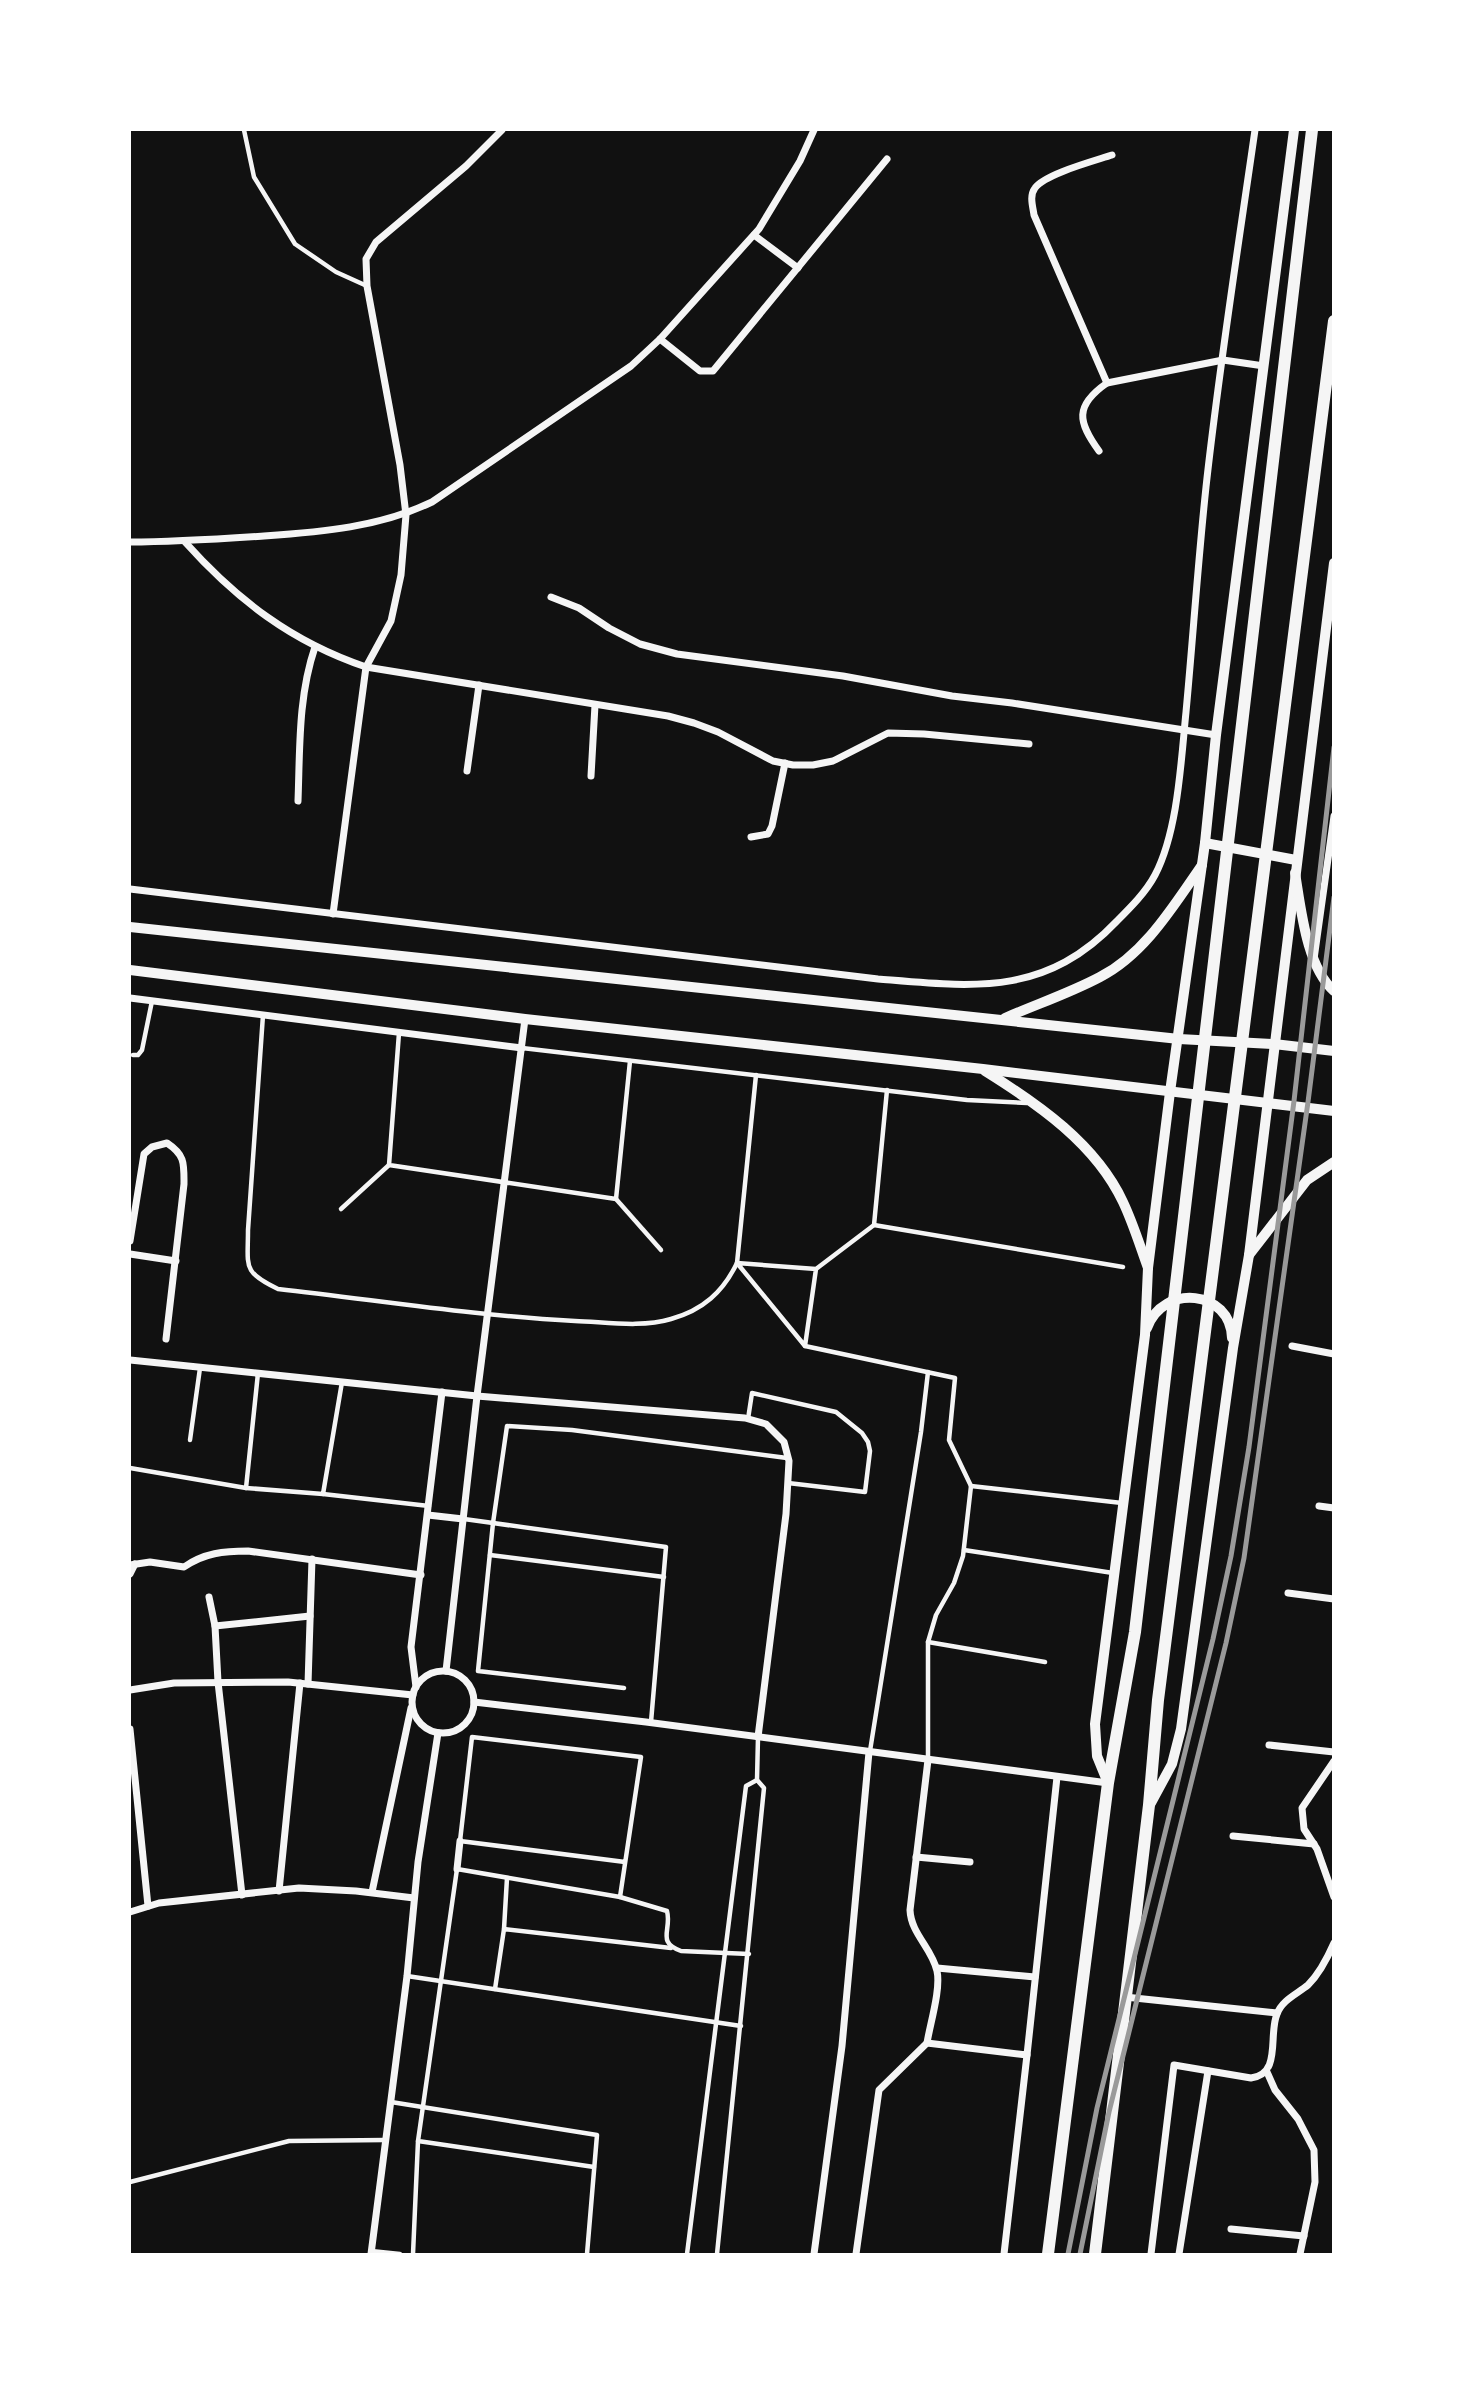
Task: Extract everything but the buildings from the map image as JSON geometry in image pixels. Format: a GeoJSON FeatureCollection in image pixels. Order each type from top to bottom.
{"type":"FeatureCollection","features":[{"type":"Feature","properties":{"kind":"main road"},"geometry":{"type":"LineString","coordinates":[[1048,2255],[1108,1783],[1135,1632],[1311,133]]}},
{"type":"Feature","properties":{"kind":"main road"},"geometry":{"type":"LineString","coordinates":[[1095,2255],[1149,1805],[1158,1700],[1334,321]]}},
{"type":"Feature","properties":{"kind":"main road"},"geometry":{"type":"LineString","coordinates":[[1003,1019],[1102,977],[1125,960],[1150,936],[1202,865]]}},
{"type":"Feature","properties":{"kind":"main road"},"geometry":{"type":"LineString","coordinates":[[1294,873],[1306,937],[1314,960],[1327,985],[1334,991]]}},
{"type":"Feature","properties":{"kind":"main road"},"geometry":{"type":"LineString","coordinates":[[130,927],[1179,1040],[1274,1044],[1334,1051]]}},
{"type":"Feature","properties":{"kind":"main road"},"geometry":{"type":"LineString","coordinates":[[130,970],[526,1019],[1334,1111]]}},
{"type":"Feature","properties":{"kind":"main road"},"geometry":{"type":"LineString","coordinates":[[982,1069],[1035,1103],[1090,1152],[1123,1201],[1148,1268]]}},
{"type":"Feature","properties":{"kind":"main road"},"geometry":{"type":"LineString","coordinates":[[1249,1255],[1307,1180],[1334,1162]]}},
{"type":"Feature","properties":{"kind":"street"},"geometry":{"type":"LineString","coordinates":[[333,914],[366,667],[391,621],[401,575],[406,514],[400,465],[367,286],[366,259],[376,242],[466,166],[502,130]]}},
{"type":"Feature","properties":{"kind":"street"},"geometry":{"type":"LineString","coordinates":[[130,542],[185,542],[359,526],[406,514],[432,502],[619,374],[660,339],[754,235],[800,161],[814,130]]}},
{"type":"Feature","properties":{"kind":"street"},"geometry":{"type":"LineString","coordinates":[[130,889],[954,986],[1000,983],[1039,975],[1076,958],[1107,932],[1140,897],[1155,875],[1166,845],[1179,789],[1206,485],[1255,130]]}},
{"type":"Feature","properties":{"kind":"street"},"geometry":{"type":"LineString","coordinates":[[474,1702],[1108,1783],[1097,1756],[1095,1724],[1145,1335],[1148,1268],[1205,843],[1216,735],[1294,130]]}},
{"type":"Feature","properties":{"kind":"street"},"geometry":{"type":"LineString","coordinates":[[1107,383],[1034,215],[1031,198],[1035,188],[1054,175],[1112,155]]}},
{"type":"Feature","properties":{"kind":"street"},"geometry":{"type":"LineString","coordinates":[[660,339],[700,371],[713,371],[887,159]]}},
{"type":"Feature","properties":{"kind":"street"},"geometry":{"type":"LineString","coordinates":[[754,235],[799,268]]}},
{"type":"Feature","properties":{"kind":"street"},"geometry":{"type":"LineString","coordinates":[[1099,451],[1085,431],[1082,418],[1086,404],[1094,392],[1107,383],[1223,360],[1264,366]]}},
{"type":"Feature","properties":{"kind":"street"},"geometry":{"type":"LineString","coordinates":[[185,542],[216,577],[275,623],[315,647],[366,667],[694,723],[718,732],[773,761],[785,763],[813,765],[833,761],[888,733],[1029,744]]}},
{"type":"Feature","properties":{"kind":"street"},"geometry":{"type":"LineString","coordinates":[[1149,1805],[1172,1764],[1181,1729],[1233,1348],[1249,1255],[1294,873],[1330,619],[1334,563]]}},
{"type":"Feature","properties":{"kind":"street"},"geometry":{"type":"LineString","coordinates":[[551,597],[579,608],[609,628],[640,643],[677,654],[843,676],[953,696],[1216,735]]}},
{"type":"Feature","properties":{"kind":"street"},"geometry":{"type":"LineString","coordinates":[[298,801],[300,723],[306,675],[315,647]]}},
{"type":"Feature","properties":{"kind":"street"},"geometry":{"type":"LineString","coordinates":[[467,771],[479,685]]}},
{"type":"Feature","properties":{"kind":"street"},"geometry":{"type":"LineString","coordinates":[[591,776],[595,705]]}},
{"type":"Feature","properties":{"kind":"street"},"geometry":{"type":"LineString","coordinates":[[751,837],[768,834],[772,827],[785,763]]}},
{"type":"Feature","properties":{"kind":"street"},"geometry":{"type":"LineString","coordinates":[[1314,960],[1334,816]]}},
{"type":"Feature","properties":{"kind":"street"},"geometry":{"type":"LineString","coordinates":[[1205,843],[1296,860]]}},
{"type":"Feature","properties":{"kind":"street"},"geometry":{"type":"LineString","coordinates":[[130,998],[522,1048]]}},
{"type":"Feature","properties":{"kind":"street"},"geometry":{"type":"LineString","coordinates":[[446,1671],[477,1396],[526,1019]]}},
{"type":"Feature","properties":{"kind":"street"},"geometry":{"type":"LineString","coordinates":[[130,1241],[144,1154],[152,1147],[167,1143],[178,1150],[184,1164],[166,1339]]}},
{"type":"Feature","properties":{"kind":"street"},"geometry":{"type":"LineString","coordinates":[[130,1254],[176,1261]]}},
{"type":"Feature","properties":{"kind":"street"},"geometry":{"type":"LineString","coordinates":[[1145,1335],[1151,1319],[1162,1306],[1178,1298],[1195,1297],[1212,1303],[1224,1315],[1232,1331],[1233,1348]]}},
{"type":"Feature","properties":{"kind":"street"},"geometry":{"type":"LineString","coordinates":[[1292,1346],[1334,1354]]}},
{"type":"Feature","properties":{"kind":"street"},"geometry":{"type":"LineString","coordinates":[[130,1360],[477,1396],[748,1419],[766,1424],[784,1442],[788,1458],[788,1483],[758,1737]]}},
{"type":"Feature","properties":{"kind":"street"},"geometry":{"type":"LineString","coordinates":[[416,1687],[411,1647],[442,1392]]}},
{"type":"Feature","properties":{"kind":"street"},"geometry":{"type":"LineString","coordinates":[[1320,1506],[1334,1508]]}},
{"type":"Feature","properties":{"kind":"street"},"geometry":{"type":"LineString","coordinates":[[429,1511],[463,1519]]}},
{"type":"Feature","properties":{"kind":"street"},"geometry":{"type":"LineString","coordinates":[[130,1574],[132,1565],[150,1562],[184,1567],[195,1559],[219,1552],[248,1551],[421,1574]]}},
{"type":"Feature","properties":{"kind":"street"},"geometry":{"type":"LineString","coordinates":[[279,1891],[304,1683],[312,1559]]}},
{"type":"Feature","properties":{"kind":"street"},"geometry":{"type":"LineString","coordinates":[[1288,1593],[1334,1599]]}},
{"type":"Feature","properties":{"kind":"street"},"geometry":{"type":"LineString","coordinates":[[209,1597],[215,1626],[218,1682],[242,1895]]}},
{"type":"Feature","properties":{"kind":"street"},"geometry":{"type":"LineString","coordinates":[[215,1626],[310,1616]]}},
{"type":"Feature","properties":{"kind":"street"},"geometry":{"type":"LineString","coordinates":[[372,1892],[412,1695],[416,1687],[429,1674],[446,1671],[455,1674],[469,1685],[474,1702],[469,1719],[463,1726],[447,1734],[438,1733],[420,1724],[412,1705]]}},
{"type":"Feature","properties":{"kind":"street"},"geometry":{"type":"LineString","coordinates":[[130,1690],[174,1683],[304,1683],[412,1695]]}},
{"type":"Feature","properties":{"kind":"street"},"geometry":{"type":"LineString","coordinates":[[130,1729],[148,1906]]}},
{"type":"Feature","properties":{"kind":"street"},"geometry":{"type":"LineString","coordinates":[[371,2253],[407,1976],[418,1863],[438,1733]]}},
{"type":"Feature","properties":{"kind":"street"},"geometry":{"type":"LineString","coordinates":[[1269,1745],[1334,1752]]}},
{"type":"Feature","properties":{"kind":"street"},"geometry":{"type":"LineString","coordinates":[[814,2255],[842,2046],[869,1752]]}},
{"type":"Feature","properties":{"kind":"street"},"geometry":{"type":"LineString","coordinates":[[856,2255],[879,2090],[927,2043],[938,1979],[937,1968],[911,1922],[928,1760]]}},
{"type":"Feature","properties":{"kind":"street"},"geometry":{"type":"LineString","coordinates":[[1334,1760],[1302,1808],[1304,1829],[1314,1844],[1334,1897]]}},
{"type":"Feature","properties":{"kind":"street"},"geometry":{"type":"LineString","coordinates":[[1004,2255],[1057,1777]]}},
{"type":"Feature","properties":{"kind":"street"},"geometry":{"type":"LineString","coordinates":[[1233,1836],[1314,1844]]}},
{"type":"Feature","properties":{"kind":"street"},"geometry":{"type":"LineString","coordinates":[[457,1869],[460,1841]]}},
{"type":"Feature","properties":{"kind":"street"},"geometry":{"type":"LineString","coordinates":[[916,1857],[970,1862]]}},
{"type":"Feature","properties":{"kind":"street"},"geometry":{"type":"LineString","coordinates":[[130,1912],[159,1903],[299,1888],[372,1892],[414,1898]]}},
{"type":"Feature","properties":{"kind":"street"},"geometry":{"type":"LineString","coordinates":[[1151,2255],[1174,2065],[1251,2078],[1260,2077],[1267,2072],[1277,2013],[1283,2004],[1309,1984],[1321,1969],[1334,1943]]}},
{"type":"Feature","properties":{"kind":"street"},"geometry":{"type":"LineString","coordinates":[[937,1968],[1035,1977]]}},
{"type":"Feature","properties":{"kind":"street"},"geometry":{"type":"LineString","coordinates":[[1125,1997],[1277,2013]]}},
{"type":"Feature","properties":{"kind":"street"},"geometry":{"type":"LineString","coordinates":[[927,2043],[1027,2054]]}},
{"type":"Feature","properties":{"kind":"street"},"geometry":{"type":"LineString","coordinates":[[1179,2255],[1208,2071]]}},
{"type":"Feature","properties":{"kind":"street"},"geometry":{"type":"LineString","coordinates":[[1267,2072],[1275,2090],[1298,2119],[1314,2150],[1315,2182],[1300,2255]]}},
{"type":"Feature","properties":{"kind":"street"},"geometry":{"type":"LineString","coordinates":[[1231,2229],[1304,2236]]}},
{"type":"Feature","properties":{"kind":"lane"},"geometry":{"type":"LineString","coordinates":[[244,130],[254,177],[295,244],[336,272],[367,286]]}},
{"type":"Feature","properties":{"kind":"lane"},"geometry":{"type":"LineString","coordinates":[[133,1055],[138,1055],[142,1050],[152,1001]]}},
{"type":"Feature","properties":{"kind":"lane"},"geometry":{"type":"LineString","coordinates":[[263,1015],[248,1230],[248,1265],[254,1278],[278,1289],[487,1315],[631,1324],[670,1320],[703,1306],[728,1283],[737,1263],[756,1075]]}},
{"type":"Feature","properties":{"kind":"lane"},"geometry":{"type":"LineString","coordinates":[[341,1209],[390,1165],[399,1033]]}},
{"type":"Feature","properties":{"kind":"lane"},"geometry":{"type":"LineString","coordinates":[[522,1048],[967,1100],[1035,1103]]}},
{"type":"Feature","properties":{"kind":"lane"},"geometry":{"type":"LineString","coordinates":[[615,1199],[630,1061]]}},
{"type":"Feature","properties":{"kind":"lane"},"geometry":{"type":"LineString","coordinates":[[874,1225],[887,1090]]}},
{"type":"Feature","properties":{"kind":"lane"},"geometry":{"type":"LineString","coordinates":[[390,1165],[615,1199],[661,1250]]}},
{"type":"Feature","properties":{"kind":"lane"},"geometry":{"type":"LineString","coordinates":[[737,1263],[816,1269],[874,1225],[1123,1267]]}},
{"type":"Feature","properties":{"kind":"lane"},"geometry":{"type":"LineString","coordinates":[[737,1263],[805,1346],[955,1378],[949,1440],[971,1486],[964,1550],[954,1583],[936,1615],[928,1642],[928,1760]]}},
{"type":"Feature","properties":{"kind":"lane"},"geometry":{"type":"LineString","coordinates":[[805,1346],[816,1269]]}},
{"type":"Feature","properties":{"kind":"lane"},"geometry":{"type":"LineString","coordinates":[[190,1440],[200,1367]]}},
{"type":"Feature","properties":{"kind":"lane"},"geometry":{"type":"LineString","coordinates":[[869,1752],[919,1445],[928,1372]]}},
{"type":"Feature","properties":{"kind":"lane"},"geometry":{"type":"LineString","coordinates":[[246,1488],[258,1373]]}},
{"type":"Feature","properties":{"kind":"lane"},"geometry":{"type":"LineString","coordinates":[[323,1494],[341,1382]]}},
{"type":"Feature","properties":{"kind":"lane"},"geometry":{"type":"LineString","coordinates":[[748,1419],[752,1393],[836,1412],[862,1433],[868,1442],[870,1451],[865,1492],[788,1483]]}},
{"type":"Feature","properties":{"kind":"lane"},"geometry":{"type":"LineString","coordinates":[[624,1688],[478,1671],[493,1523],[507,1426],[572,1430],[788,1458]]}},
{"type":"Feature","properties":{"kind":"lane"},"geometry":{"type":"LineString","coordinates":[[130,1468],[246,1488],[323,1494],[429,1511]]}},
{"type":"Feature","properties":{"kind":"lane"},"geometry":{"type":"LineString","coordinates":[[971,1486],[1123,1503]]}},
{"type":"Feature","properties":{"kind":"lane"},"geometry":{"type":"LineString","coordinates":[[463,1519],[666,1547],[651,1723]]}},
{"type":"Feature","properties":{"kind":"lane"},"geometry":{"type":"LineString","coordinates":[[964,1550],[1114,1573]]}},
{"type":"Feature","properties":{"kind":"lane"},"geometry":{"type":"LineString","coordinates":[[490,1555],[664,1577]]}},
{"type":"Feature","properties":{"kind":"lane"},"geometry":{"type":"LineString","coordinates":[[928,1642],[1045,1662]]}},
{"type":"Feature","properties":{"kind":"lane"},"geometry":{"type":"LineString","coordinates":[[620,1897],[641,1757],[472,1737],[460,1841],[625,1862]]}},
{"type":"Feature","properties":{"kind":"lane"},"geometry":{"type":"LineString","coordinates":[[717,2255],[764,1788],[757,1780],[758,1737]]}},
{"type":"Feature","properties":{"kind":"lane"},"geometry":{"type":"LineString","coordinates":[[687,2255],[746,1786],[757,1780]]}},
{"type":"Feature","properties":{"kind":"lane"},"geometry":{"type":"LineString","coordinates":[[413,2255],[418,2141],[457,1869],[620,1897],[667,1911],[669,1916],[666,1936],[671,1948]]}},
{"type":"Feature","properties":{"kind":"lane"},"geometry":{"type":"LineString","coordinates":[[495,1989],[508,1878]]}},
{"type":"Feature","properties":{"kind":"lane"},"geometry":{"type":"LineString","coordinates":[[504,1929],[681,1951],[749,1954]]}},
{"type":"Feature","properties":{"kind":"lane"},"geometry":{"type":"LineString","coordinates":[[407,1976],[741,2026]]}},
{"type":"Feature","properties":{"kind":"lane"},"geometry":{"type":"LineString","coordinates":[[391,2102],[597,2135],[587,2255]]}},
{"type":"Feature","properties":{"kind":"lane"},"geometry":{"type":"LineString","coordinates":[[130,2182],[289,2141],[386,2140]]}},
{"type":"Feature","properties":{"kind":"lane"},"geometry":{"type":"LineString","coordinates":[[418,2141],[594,2167]]}},
{"type":"Feature","properties":{"kind":"lane"},"geometry":{"type":"LineString","coordinates":[[371,2253],[400,2255]]}},
{"type":"Feature","properties":{"kind":"railway"},"geometry":{"type":"LineString","coordinates":[[1068,2254],[1097,2108],[1231,1556],[1249,1447],[1294,1101],[1334,747]]}},
{"type":"Feature","properties":{"kind":"railway"},"geometry":{"type":"LineString","coordinates":[[1080,2254],[1109,2112],[1226,1643],[1244,1558],[1334,897]]}}]}
